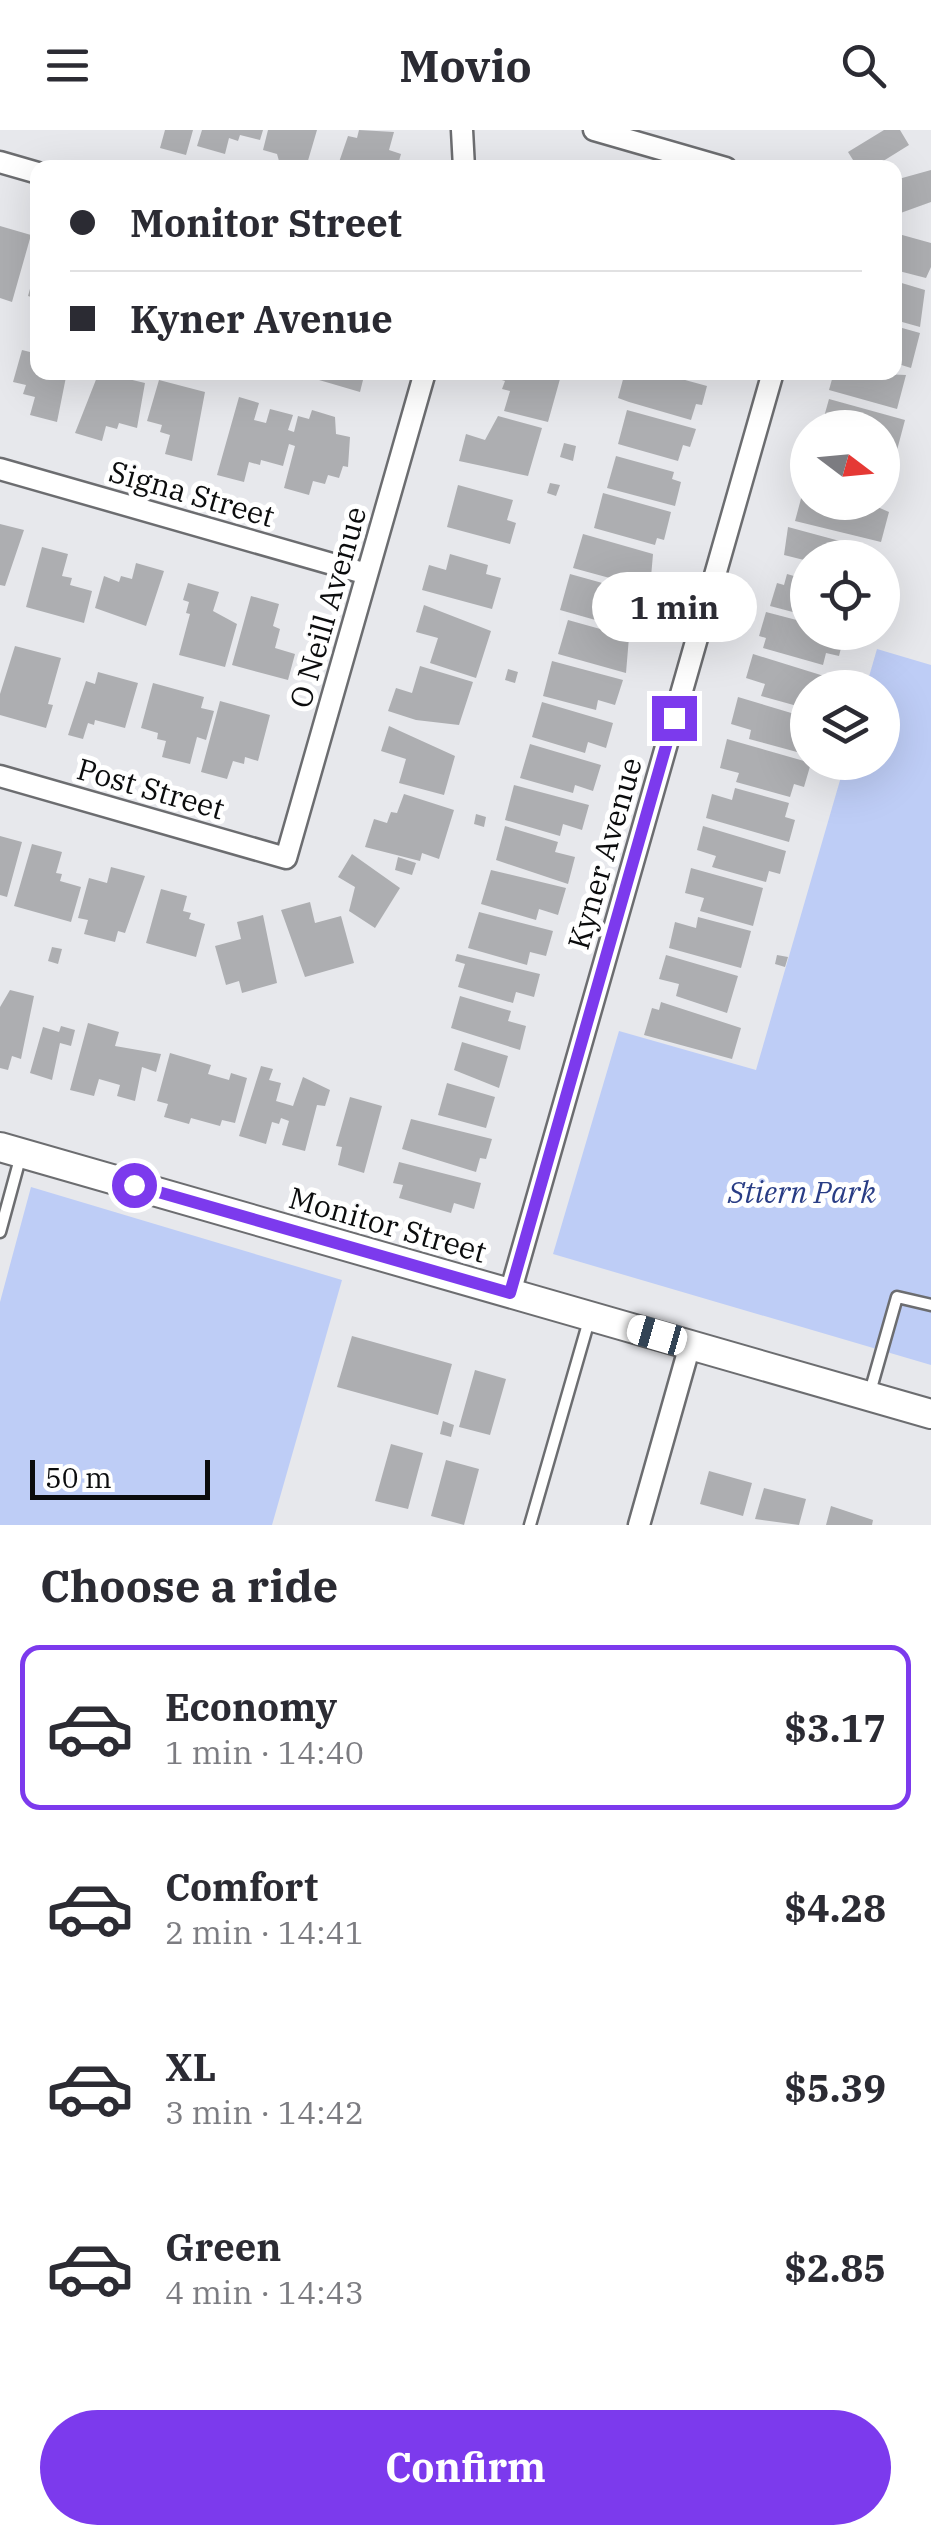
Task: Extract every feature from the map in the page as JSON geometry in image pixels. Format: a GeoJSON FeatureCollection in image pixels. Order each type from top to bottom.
{"type":"FeatureCollection","features":[{"type":"Feature","properties":{"kind":"street"},"geometry":{"type":"LineString","coordinates":[[462,130],[464,160]]}},
{"type":"Feature","properties":{"kind":"street"},"geometry":{"type":"LineString","coordinates":[[594,130],[698,160]]}},
{"type":"Feature","properties":{"kind":"street"},"geometry":{"type":"LineString","coordinates":[[0,162],[30,171]]}},
{"type":"Feature","properties":{"kind":"street","name":"O Neill Avenue"},"geometry":{"type":"LineString","coordinates":[[286,858],[422,380]]}},
{"type":"Feature","properties":{"kind":"street","name":"Kyner Avenue"},"geometry":{"type":"LineString","coordinates":[[510,1293],[770,380]]}},
{"type":"Feature","properties":{"kind":"street","name":"Signa Street"},"geometry":{"type":"LineString","coordinates":[[0,469],[368,574]]}},
{"type":"Feature","properties":{"kind":"street","name":"Post Street"},"geometry":{"type":"LineString","coordinates":[[0,776],[286,858]]}},
{"type":"Feature","properties":{"kind":"street","name":"Monitor Street"},"geometry":{"type":"LineString","coordinates":[[11,1150],[931,1414]]}},
{"type":"Feature","properties":{"kind":"street"},"geometry":{"type":"LineString","coordinates":[[639,1525],[690,1345]]}},
{"type":"Feature","properties":{"kind":"lane"},"geometry":{"type":"LineString","coordinates":[[0,1232],[11,1150]]}},
{"type":"Feature","properties":{"kind":"lane"},"geometry":{"type":"LineString","coordinates":[[868,1396],[897,1297],[931,1306]]}},
{"type":"Feature","properties":{"kind":"lane"},"geometry":{"type":"LineString","coordinates":[[530,1525],[590,1316]]}},
{"type":"Feature","properties":{"kind":"green space","name":"Stiern Park"},"geometry":{"type":"Polygon","coordinates":[[[877,650],[931,665],[931,1365],[553,1254],[619,1031],[756,1070],[840,780],[900,780],[900,670],[871,670],[877,650]]]}},
{"type":"Feature","properties":{"kind":"green space"},"geometry":{"type":"Polygon","coordinates":[[[31,1187],[342,1280],[272,1525],[0,1525],[0,1302],[31,1187]]]}},
{"type":"Feature","properties":{"kind":"building"},"geometry":{"type":"Polygon","coordinates":[[[165,130],[193,130],[186,155],[160,148],[165,130]]]}},
{"type":"Feature","properties":{"kind":"building"},"geometry":{"type":"Polygon","coordinates":[[[202,130],[263,130],[260,140],[240,135],[238,141],[229,138],[225,154],[197,146],[202,130]]]}},
{"type":"Feature","properties":{"kind":"building"},"geometry":{"type":"Polygon","coordinates":[[[268,130],[317,130],[308,160],[279,160],[277,154],[263,150],[268,130]]]}},
{"type":"Feature","properties":{"kind":"building"},"geometry":{"type":"Polygon","coordinates":[[[359,130],[394,132],[389,150],[401,154],[399,160],[340,160],[348,136],[357,138],[359,130]]]}},
{"type":"Feature","properties":{"kind":"building"},"geometry":{"type":"Polygon","coordinates":[[[884,130],[900,130],[909,145],[885,160],[853,160],[848,152],[884,130]]]}},
{"type":"Feature","properties":{"kind":"building"},"geometry":{"type":"Polygon","coordinates":[[[931,170],[931,202],[902,212],[902,178],[931,170]]]}},
{"type":"Feature","properties":{"kind":"building"},"geometry":{"type":"Polygon","coordinates":[[[0,226],[30,235],[30,239],[12,302],[0,298],[0,226]]]}},
{"type":"Feature","properties":{"kind":"building"},"geometry":{"type":"Polygon","coordinates":[[[902,235],[931,243],[931,267],[926,278],[902,272],[902,235]]]}},
{"type":"Feature","properties":{"kind":"building"},"geometry":{"type":"Polygon","coordinates":[[[902,283],[925,290],[920,327],[902,322],[902,283]]]}},
{"type":"Feature","properties":{"kind":"building"},"geometry":{"type":"Polygon","coordinates":[[[902,328],[920,333],[911,368],[902,365],[902,328]]]}},
{"type":"Feature","properties":{"kind":"building"},"geometry":{"type":"Polygon","coordinates":[[[22,350],[30,352],[30,380],[65,380],[57,422],[30,415],[35,397],[23,394],[26,385],[13,382],[22,350]]]}},
{"type":"Feature","properties":{"kind":"building"},"geometry":{"type":"Polygon","coordinates":[[[902,375],[906,375],[897,409],[829,390],[832,380],[902,380],[902,375]]]}},
{"type":"Feature","properties":{"kind":"building"},"geometry":{"type":"Polygon","coordinates":[[[96,380],[145,383],[137,428],[119,423],[117,429],[106,426],[102,441],[75,433],[96,380]]]}},
{"type":"Feature","properties":{"kind":"building"},"geometry":{"type":"Polygon","coordinates":[[[159,380],[205,392],[192,461],[165,454],[170,435],[160,432],[162,425],[147,421],[159,380]]]}},
{"type":"Feature","properties":{"kind":"building"},"geometry":{"type":"Polygon","coordinates":[[[319,380],[363,380],[360,392],[319,380]]]}},
{"type":"Feature","properties":{"kind":"building"},"geometry":{"type":"Polygon","coordinates":[[[502,380],[560,380],[548,422],[504,411],[510,391],[502,389],[505,381],[502,380]]]}},
{"type":"Feature","properties":{"kind":"building"},"geometry":{"type":"Polygon","coordinates":[[[623,380],[685,380],[707,386],[702,405],[696,404],[691,420],[618,398],[623,380]]]}},
{"type":"Feature","properties":{"kind":"building"},"geometry":{"type":"Polygon","coordinates":[[[239,397],[259,403],[254,420],[266,423],[270,409],[293,415],[288,430],[294,432],[298,416],[309,419],[312,410],[335,417],[336,434],[350,437],[348,467],[343,466],[339,478],[328,475],[325,484],[313,481],[309,495],[284,488],[295,446],[289,444],[283,466],[261,460],[260,465],[249,462],[244,482],[217,475],[239,397]]]}},
{"type":"Feature","properties":{"kind":"building"},"geometry":{"type":"Polygon","coordinates":[[[829,399],[869,410],[826,410],[829,399]]]}},
{"type":"Feature","properties":{"kind":"building"},"geometry":{"type":"Polygon","coordinates":[[[627,410],[696,429],[690,447],[683,445],[678,461],[618,444],[627,410]]]}},
{"type":"Feature","properties":{"kind":"building"},"geometry":{"type":"Polygon","coordinates":[[[498,416],[542,428],[528,476],[459,461],[466,434],[485,440],[498,416]]]}},
{"type":"Feature","properties":{"kind":"building"},"geometry":{"type":"Polygon","coordinates":[[[564,443],[576,446],[573,461],[560,457],[564,443]]]}},
{"type":"Feature","properties":{"kind":"building"},"geometry":{"type":"Polygon","coordinates":[[[616,456],[674,472],[672,479],[681,482],[675,506],[607,488],[616,456]]]}},
{"type":"Feature","properties":{"kind":"building"},"geometry":{"type":"Polygon","coordinates":[[[550,483],[560,485],[556,496],[547,493],[550,483]]]}},
{"type":"Feature","properties":{"kind":"building"},"geometry":{"type":"Polygon","coordinates":[[[458,485],[513,500],[507,520],[516,523],[510,544],[447,527],[458,485]]]}},
{"type":"Feature","properties":{"kind":"building"},"geometry":{"type":"Polygon","coordinates":[[[603,493],[671,512],[664,540],[657,538],[655,545],[594,528],[603,493]]]}},
{"type":"Feature","properties":{"kind":"building"},"geometry":{"type":"Polygon","coordinates":[[[795,520],[887,520],[882,540],[795,520]]]}},
{"type":"Feature","properties":{"kind":"building"},"geometry":{"type":"Polygon","coordinates":[[[0,524],[24,530],[5,586],[0,585],[0,524]]]}},
{"type":"Feature","properties":{"kind":"building"},"geometry":{"type":"Polygon","coordinates":[[[788,527],[836,540],[790,540],[790,556],[784,555],[788,527]]]}},
{"type":"Feature","properties":{"kind":"building"},"geometry":{"type":"Polygon","coordinates":[[[583,534],[653,554],[650,589],[573,568],[583,534]]]}},
{"type":"Feature","properties":{"kind":"building"},"geometry":{"type":"Polygon","coordinates":[[[42,547],[68,554],[62,576],[72,578],[70,585],[92,591],[84,623],[26,607],[42,547]]]}},
{"type":"Feature","properties":{"kind":"building"},"geometry":{"type":"Polygon","coordinates":[[[450,554],[488,565],[486,574],[501,578],[492,609],[422,590],[429,565],[446,570],[450,554]]]}},
{"type":"Feature","properties":{"kind":"building"},"geometry":{"type":"Polygon","coordinates":[[[136,563],[164,571],[146,626],[95,608],[104,576],[119,582],[121,576],[132,579],[136,563]]]}},
{"type":"Feature","properties":{"kind":"building"},"geometry":{"type":"Polygon","coordinates":[[[570,574],[642,594],[636,611],[643,613],[638,632],[560,610],[570,574]]]}},
{"type":"Feature","properties":{"kind":"building"},"geometry":{"type":"Polygon","coordinates":[[[787,574],[790,575],[790,611],[770,606],[777,583],[784,585],[787,574]]]}},
{"type":"Feature","properties":{"kind":"building"},"geometry":{"type":"Polygon","coordinates":[[[188,583],[219,592],[213,611],[237,624],[225,667],[179,655],[190,614],[186,613],[189,602],[183,600],[188,583]]]}},
{"type":"Feature","properties":{"kind":"building"},"geometry":{"type":"Polygon","coordinates":[[[251,596],[279,604],[273,626],[280,629],[275,648],[295,654],[288,680],[232,665],[251,596]]]}},
{"type":"Feature","properties":{"kind":"building"},"geometry":{"type":"Polygon","coordinates":[[[424,605],[491,631],[476,678],[430,663],[438,638],[416,632],[424,605]]]}},
{"type":"Feature","properties":{"kind":"building"},"geometry":{"type":"Polygon","coordinates":[[[766,612],[790,618],[790,650],[840,650],[839,656],[826,653],[823,665],[763,648],[766,638],[759,636],[766,612]]]}},
{"type":"Feature","properties":{"kind":"building"},"geometry":{"type":"Polygon","coordinates":[[[568,620],[629,637],[626,673],[558,654],[568,620]]]}},
{"type":"Feature","properties":{"kind":"building"},"geometry":{"type":"Polygon","coordinates":[[[15,646],[61,658],[48,704],[53,705],[46,728],[0,715],[0,694],[15,646]]]}},
{"type":"Feature","properties":{"kind":"building"},"geometry":{"type":"Polygon","coordinates":[[[753,654],[805,670],[790,670],[790,704],[761,696],[765,684],[746,678],[753,654]]]}},
{"type":"Feature","properties":{"kind":"building"},"geometry":{"type":"Polygon","coordinates":[[[552,661],[623,680],[615,705],[598,700],[596,710],[543,696],[552,661]]]}},
{"type":"Feature","properties":{"kind":"building"},"geometry":{"type":"Polygon","coordinates":[[[420,666],[473,682],[459,725],[416,720],[388,711],[396,688],[412,693],[420,666]]]}},
{"type":"Feature","properties":{"kind":"building"},"geometry":{"type":"Polygon","coordinates":[[[508,669],[518,672],[515,683],[505,680],[508,669]]]}},
{"type":"Feature","properties":{"kind":"building"},"geometry":{"type":"Polygon","coordinates":[[[98,672],[138,683],[125,728],[95,720],[94,725],[88,723],[83,739],[68,735],[86,681],[95,684],[98,672]]]}},
{"type":"Feature","properties":{"kind":"building"},"geometry":{"type":"Polygon","coordinates":[[[153,683],[204,697],[201,708],[214,711],[206,740],[197,737],[190,764],[162,757],[166,741],[157,739],[158,733],[141,728],[153,683]]]}},
{"type":"Feature","properties":{"kind":"building"},"geometry":{"type":"Polygon","coordinates":[[[738,697],[790,713],[790,750],[749,739],[751,730],[731,724],[738,697]]]}},
{"type":"Feature","properties":{"kind":"building"},"geometry":{"type":"Polygon","coordinates":[[[220,701],[270,715],[258,761],[245,757],[244,764],[233,761],[227,779],[201,772],[220,701]]]}},
{"type":"Feature","properties":{"kind":"building"},"geometry":{"type":"Polygon","coordinates":[[[542,702],[613,723],[606,748],[588,742],[585,753],[532,737],[542,702]]]}},
{"type":"Feature","properties":{"kind":"building"},"geometry":{"type":"Polygon","coordinates":[[[389,726],[455,756],[444,795],[399,783],[406,759],[381,751],[389,726]]]}},
{"type":"Feature","properties":{"kind":"building"},"geometry":{"type":"Polygon","coordinates":[[[727,739],[790,757],[790,780],[806,780],[804,787],[794,784],[790,797],[736,782],[739,773],[720,768],[727,739]]]}},
{"type":"Feature","properties":{"kind":"building"},"geometry":{"type":"Polygon","coordinates":[[[530,744],[601,765],[593,791],[575,785],[573,793],[520,778],[530,744]]]}},
{"type":"Feature","properties":{"kind":"building"},"geometry":{"type":"Polygon","coordinates":[[[514,785],[589,805],[582,830],[563,824],[560,836],[505,820],[514,785]]]}},
{"type":"Feature","properties":{"kind":"building"},"geometry":{"type":"Polygon","coordinates":[[[735,788],[789,803],[785,817],[795,820],[789,842],[706,818],[712,794],[732,800],[735,788]]]}},
{"type":"Feature","properties":{"kind":"building"},"geometry":{"type":"Polygon","coordinates":[[[404,794],[454,810],[439,859],[422,853],[420,861],[365,847],[374,819],[387,823],[391,812],[397,813],[404,794]]]}},
{"type":"Feature","properties":{"kind":"building"},"geometry":{"type":"Polygon","coordinates":[[[476,814],[486,817],[484,827],[474,824],[476,814]]]}},
{"type":"Feature","properties":{"kind":"building"},"geometry":{"type":"Polygon","coordinates":[[[505,826],[558,842],[555,852],[575,857],[568,884],[496,860],[505,826]]]}},
{"type":"Feature","properties":{"kind":"building"},"geometry":{"type":"Polygon","coordinates":[[[703,826],[786,851],[780,874],[769,871],[766,882],[712,867],[716,856],[697,850],[703,826]]]}},
{"type":"Feature","properties":{"kind":"building"},"geometry":{"type":"Polygon","coordinates":[[[0,836],[22,842],[7,897],[0,895],[0,836]]]}},
{"type":"Feature","properties":{"kind":"building"},"geometry":{"type":"Polygon","coordinates":[[[32,844],[62,852],[56,873],[62,874],[60,881],[81,887],[71,922],[14,906],[32,844]]]}},
{"type":"Feature","properties":{"kind":"building"},"geometry":{"type":"Polygon","coordinates":[[[352,854],[400,888],[375,928],[349,911],[355,887],[338,877],[352,854]]]}},
{"type":"Feature","properties":{"kind":"building"},"geometry":{"type":"Polygon","coordinates":[[[398,857],[416,863],[412,875],[395,870],[398,857]]]}},
{"type":"Feature","properties":{"kind":"building"},"geometry":{"type":"Polygon","coordinates":[[[111,867],[145,876],[125,933],[118,931],[115,942],[84,934],[88,920],[78,918],[89,878],[107,883],[111,867]]]}},
{"type":"Feature","properties":{"kind":"building"},"geometry":{"type":"Polygon","coordinates":[[[691,868],[763,888],[753,926],[700,911],[704,898],[685,893],[691,868]]]}},
{"type":"Feature","properties":{"kind":"building"},"geometry":{"type":"Polygon","coordinates":[[[491,870],[566,888],[558,915],[539,909],[536,920],[481,904],[491,870]]]}},
{"type":"Feature","properties":{"kind":"building"},"geometry":{"type":"Polygon","coordinates":[[[161,889],[187,896],[183,911],[191,913],[189,919],[205,924],[196,957],[146,943],[161,889]]]}},
{"type":"Feature","properties":{"kind":"building"},"geometry":{"type":"Polygon","coordinates":[[[310,902],[315,923],[341,916],[354,963],[305,977],[281,910],[310,902]]]}},
{"type":"Feature","properties":{"kind":"building"},"geometry":{"type":"Polygon","coordinates":[[[479,912],[553,931],[546,956],[530,952],[527,965],[468,948],[479,912]]]}},
{"type":"Feature","properties":{"kind":"building"},"geometry":{"type":"Polygon","coordinates":[[[263,915],[277,983],[242,993],[239,981],[226,985],[215,946],[241,939],[237,922],[263,915]]]}},
{"type":"Feature","properties":{"kind":"building"},"geometry":{"type":"Polygon","coordinates":[[[698,917],[751,931],[741,968],[669,948],[675,922],[696,928],[698,917]]]}},
{"type":"Feature","properties":{"kind":"building"},"geometry":{"type":"Polygon","coordinates":[[[52,947],[62,949],[58,964],[48,961],[52,947]]]}},
{"type":"Feature","properties":{"kind":"building"},"geometry":{"type":"Polygon","coordinates":[[[457,954],[540,974],[534,997],[516,992],[513,1003],[458,987],[465,964],[455,961],[457,954]]]}},
{"type":"Feature","properties":{"kind":"building"},"geometry":{"type":"Polygon","coordinates":[[[666,955],[738,976],[727,1013],[676,996],[679,984],[659,979],[666,955]]]}},
{"type":"Feature","properties":{"kind":"building"},"geometry":{"type":"Polygon","coordinates":[[[777,955],[788,957],[785,967],[775,964],[777,955]]]}},
{"type":"Feature","properties":{"kind":"building"},"geometry":{"type":"Polygon","coordinates":[[[10,990],[34,996],[21,1059],[12,1056],[8,1070],[0,1068],[0,1007],[10,990]]]}},
{"type":"Feature","properties":{"kind":"building"},"geometry":{"type":"Polygon","coordinates":[[[460,996],[511,1011],[508,1021],[526,1026],[520,1050],[451,1028],[460,996]]]}},
{"type":"Feature","properties":{"kind":"building"},"geometry":{"type":"Polygon","coordinates":[[[661,1002],[741,1028],[732,1059],[644,1035],[652,1008],[659,1010],[661,1002]]]}},
{"type":"Feature","properties":{"kind":"building"},"geometry":{"type":"Polygon","coordinates":[[[88,1023],[119,1032],[115,1046],[161,1054],[156,1072],[142,1067],[135,1101],[117,1096],[120,1085],[99,1079],[94,1096],[70,1090],[88,1023]]]}},
{"type":"Feature","properties":{"kind":"building"},"geometry":{"type":"Polygon","coordinates":[[[61,1026],[75,1030],[71,1046],[60,1043],[52,1080],[30,1073],[43,1027],[59,1032],[61,1026]]]}},
{"type":"Feature","properties":{"kind":"building"},"geometry":{"type":"Polygon","coordinates":[[[462,1042],[508,1056],[499,1088],[454,1070],[462,1042]]]}},
{"type":"Feature","properties":{"kind":"building"},"geometry":{"type":"Polygon","coordinates":[[[170,1053],[211,1065],[208,1074],[229,1080],[231,1073],[247,1078],[235,1123],[222,1120],[220,1126],[191,1118],[189,1124],[164,1117],[168,1104],[157,1101],[170,1053]]]}},
{"type":"Feature","properties":{"kind":"building"},"geometry":{"type":"Polygon","coordinates":[[[261,1066],[273,1069],[269,1080],[281,1083],[276,1101],[293,1106],[303,1077],[330,1090],[325,1106],[317,1105],[305,1151],[282,1145],[289,1121],[281,1118],[279,1124],[272,1122],[266,1144],[239,1136],[261,1066]]]}},
{"type":"Feature","properties":{"kind":"building"},"geometry":{"type":"Polygon","coordinates":[[[447,1083],[495,1097],[486,1128],[438,1115],[447,1083]]]}},
{"type":"Feature","properties":{"kind":"building"},"geometry":{"type":"Polygon","coordinates":[[[350,1097],[382,1106],[364,1173],[338,1165],[342,1147],[336,1146],[350,1097]]]}},
{"type":"Feature","properties":{"kind":"building"},"geometry":{"type":"Polygon","coordinates":[[[411,1119],[492,1139],[486,1159],[480,1158],[476,1172],[402,1149],[411,1119]]]}},
{"type":"Feature","properties":{"kind":"building"},"geometry":{"type":"Polygon","coordinates":[[[399,1162],[481,1183],[474,1209],[454,1203],[451,1213],[399,1198],[403,1185],[393,1183],[399,1162]]]}},
{"type":"Feature","properties":{"kind":"building"},"geometry":{"type":"Polygon","coordinates":[[[352,1336],[452,1364],[438,1415],[337,1387],[352,1336]]]}},
{"type":"Feature","properties":{"kind":"building"},"geometry":{"type":"Polygon","coordinates":[[[475,1370],[506,1379],[490,1435],[459,1427],[475,1370]]]}},
{"type":"Feature","properties":{"kind":"building"},"geometry":{"type":"Polygon","coordinates":[[[443,1421],[454,1425],[451,1437],[440,1434],[443,1421]]]}},
{"type":"Feature","properties":{"kind":"building"},"geometry":{"type":"Polygon","coordinates":[[[391,1444],[423,1453],[408,1509],[375,1501],[391,1444]]]}},
{"type":"Feature","properties":{"kind":"building"},"geometry":{"type":"Polygon","coordinates":[[[446,1460],[479,1469],[464,1525],[431,1516],[446,1460]]]}},
{"type":"Feature","properties":{"kind":"building"},"geometry":{"type":"Polygon","coordinates":[[[709,1471],[752,1483],[743,1516],[700,1504],[709,1471]]]}},
{"type":"Feature","properties":{"kind":"building"},"geometry":{"type":"Polygon","coordinates":[[[764,1488],[806,1499],[799,1525],[755,1519],[764,1488]]]}},
{"type":"Feature","properties":{"kind":"building"},"geometry":{"type":"Polygon","coordinates":[[[831,1506],[873,1520],[872,1525],[826,1525],[831,1506]]]}},
{"type":"Feature","properties":{"kind":"route"},"geometry":{"type":"LineString","coordinates":[[134,1185],[510,1293],[674,718]]}}]}
